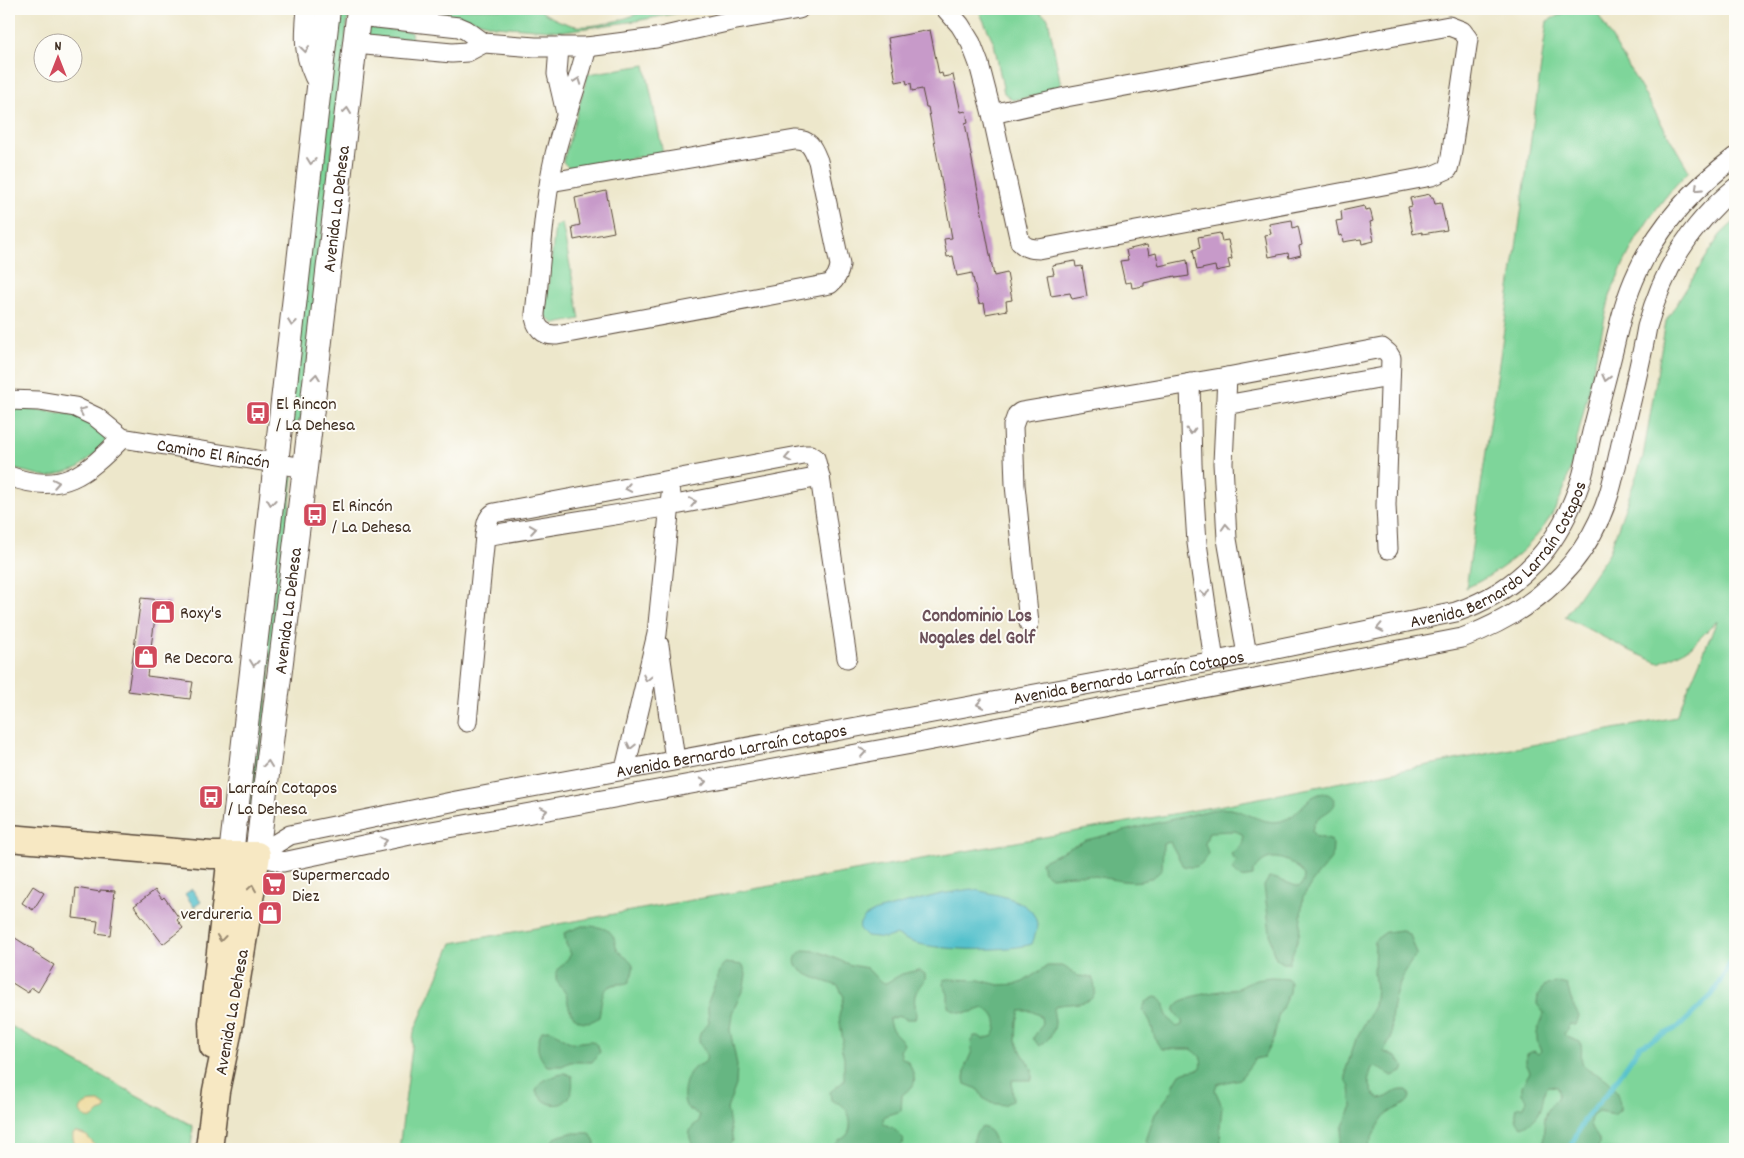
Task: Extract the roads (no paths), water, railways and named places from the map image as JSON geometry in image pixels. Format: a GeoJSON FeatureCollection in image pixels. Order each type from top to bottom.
{"type":"FeatureCollection","features":[{"type":"Feature","properties":{"kind":"main road","name":"Avenida Bernardo Larraín Cotapos"},"geometry":{"type":"LineString","coordinates":[[9,838],[211,855],[256,855]]}},
{"type":"Feature","properties":{"kind":"main road","name":"Avenida La Dehesa"},"geometry":{"type":"LineString","coordinates":[[216,1092],[212,1023],[231,855]]}},
{"type":"Feature","properties":{"kind":"main road","name":"Avenida La Dehesa"},"geometry":{"type":"LineString","coordinates":[[209,1149],[216,1092],[230,1020],[256,855]]}},
{"type":"Feature","properties":{"kind":"street"},"geometry":{"type":"LineString","coordinates":[[307,9],[304,46],[307,60],[319,86]]}},
{"type":"Feature","properties":{"kind":"street","name":"Avenida La Dehesa"},"geometry":{"type":"LineString","coordinates":[[231,855],[328,9]]}},
{"type":"Feature","properties":{"kind":"street"},"geometry":{"type":"LineString","coordinates":[[355,44],[463,52],[484,43],[586,47],[656,38],[731,21],[799,9]]}},
{"type":"Feature","properties":{"kind":"street"},"geometry":{"type":"LineString","coordinates":[[946,9],[957,17],[971,43],[992,114],[1020,242],[1032,249],[1432,176],[1448,170],[1468,39],[1462,30],[1449,26],[1066,97],[992,114]]}},
{"type":"Feature","properties":{"kind":"street"},"geometry":{"type":"LineString","coordinates":[[359,12],[459,27],[484,43]]}},
{"type":"Feature","properties":{"kind":"street","name":"Avenida La Dehesa"},"geometry":{"type":"LineString","coordinates":[[256,855],[306,468],[359,12]]}},
{"type":"Feature","properties":{"kind":"street"},"geometry":{"type":"LineString","coordinates":[[418,22],[423,37],[418,50]]}},
{"type":"Feature","properties":{"kind":"street"},"geometry":{"type":"LineString","coordinates":[[559,47],[557,74],[566,113]]}},
{"type":"Feature","properties":{"kind":"street"},"geometry":{"type":"LineString","coordinates":[[550,182],[795,140],[806,141],[813,147],[818,161],[840,271],[830,284],[556,335],[540,330],[535,319],[550,182],[566,113],[581,70],[586,47]]}},
{"type":"Feature","properties":{"kind":"street","name":"Avenida Bernardo Larraín Cotapos"},"geometry":{"type":"LineString","coordinates":[[256,855],[290,835],[456,801],[1247,655],[1456,612],[1473,606],[1497,594],[1520,578],[1533,566],[1556,537],[1582,478],[1620,320],[1628,296],[1649,249],[1679,207],[1696,189],[1735,157]]}},
{"type":"Feature","properties":{"kind":"street","name":"Avenida Bernardo Larraín Cotapos"},"geometry":{"type":"LineString","coordinates":[[256,855],[284,862],[416,834],[917,743],[1462,638],[1503,621],[1539,596],[1564,572],[1582,550],[1602,513],[1609,494],[1654,303],[1674,258],[1703,218],[1735,188]]}},
{"type":"Feature","properties":{"kind":"street"},"geometry":{"type":"LineString","coordinates":[[1614,345],[1642,351]]}},
{"type":"Feature","properties":{"kind":"street"},"geometry":{"type":"LineString","coordinates":[[1029,623],[1015,485],[1013,426],[1017,415],[1021,412],[1382,348],[1388,352],[1391,358],[1386,505],[1388,549]]}},
{"type":"Feature","properties":{"kind":"street"},"geometry":{"type":"LineString","coordinates":[[1226,405],[1390,376]]}},
{"type":"Feature","properties":{"kind":"street"},"geometry":{"type":"LineString","coordinates":[[1227,377],[1223,462],[1227,539],[1247,655]]}},
{"type":"Feature","properties":{"kind":"street"},"geometry":{"type":"LineString","coordinates":[[1190,383],[1192,464],[1198,543],[1214,661]]}},
{"type":"Feature","properties":{"kind":"street","name":"Camino El Rincón"},"geometry":{"type":"LineString","coordinates":[[9,400],[40,401],[75,407],[96,417],[122,438],[306,468]]}},
{"type":"Feature","properties":{"kind":"street"},"geometry":{"type":"LineString","coordinates":[[9,476],[38,484],[70,479],[95,464],[122,438]]}},
{"type":"Feature","properties":{"kind":"street"},"geometry":{"type":"LineString","coordinates":[[467,722],[485,536],[489,518],[494,513],[808,454],[815,458],[820,478],[847,658]]}},
{"type":"Feature","properties":{"kind":"street"},"geometry":{"type":"LineString","coordinates":[[485,536],[670,506],[820,478]]}},
{"type":"Feature","properties":{"kind":"street"},"geometry":{"type":"LineString","coordinates":[[625,769],[657,634],[672,480]]}},
{"type":"Feature","properties":{"kind":"street"},"geometry":{"type":"LineString","coordinates":[[1572,504],[1602,513]]}},
{"type":"Feature","properties":{"kind":"street"},"geometry":{"type":"LineString","coordinates":[[1456,612],[1462,638]]}},
{"type":"Feature","properties":{"kind":"street"},"geometry":{"type":"LineString","coordinates":[[657,634],[675,760]]}},
{"type":"Feature","properties":{"kind":"street"},"geometry":{"type":"LineString","coordinates":[[912,716],[917,743]]}},
{"type":"Feature","properties":{"kind":"street"},"geometry":{"type":"LineString","coordinates":[[512,790],[516,816]]}},
{"type":"Feature","properties":{"kind":"street"},"geometry":{"type":"LineString","coordinates":[[456,801],[460,826]]}},
{"type":"Feature","properties":{"kind":"water"},"geometry":{"type":"Polygon","coordinates":[[[192,889],[201,902],[194,907],[185,894],[192,889]]]}},
{"type":"Feature","properties":{"kind":"water"},"geometry":{"type":"Polygon","coordinates":[[[971,889],[1000,895],[1029,909],[1037,925],[1032,944],[1020,947],[988,949],[935,947],[909,941],[895,935],[886,938],[866,936],[859,929],[860,923],[865,917],[876,911],[941,894],[971,889]]]}},
{"type":"Feature","properties":{"kind":"waterway"},"geometry":{"type":"LineString","coordinates":[[1569,1149],[1586,1117],[1609,1091],[1640,1046],[1679,1027],[1712,995],[1735,955]]}},
{"type":"Feature","properties":{"kind":"place","name":"El Rincon / La Dehesa"},"geometry":{"type":"Point","coordinates":[258,413]}},
{"type":"Feature","properties":{"kind":"place","name":"El Rincón / La Dehesa"},"geometry":{"type":"Point","coordinates":[315,515]}},
{"type":"Feature","properties":{"kind":"place","name":"Roxy's"},"geometry":{"type":"Point","coordinates":[163,612]}},
{"type":"Feature","properties":{"kind":"place","name":"Re Decora"},"geometry":{"type":"Point","coordinates":[146,657]}},
{"type":"Feature","properties":{"kind":"place","name":"Larraín Cotapos / La Dehesa"},"geometry":{"type":"Point","coordinates":[211,797]}},
{"type":"Feature","properties":{"kind":"place","name":"Supermercado Diez"},"geometry":{"type":"Point","coordinates":[274,884]}},
{"type":"Feature","properties":{"kind":"place","name":"verdureria"},"geometry":{"type":"Point","coordinates":[270,913]}},
{"type":"Feature","properties":{"kind":"district","name":"Condominio Los Nogales del Golf"},"geometry":{"type":"Point","coordinates":[977,625]}}]}
